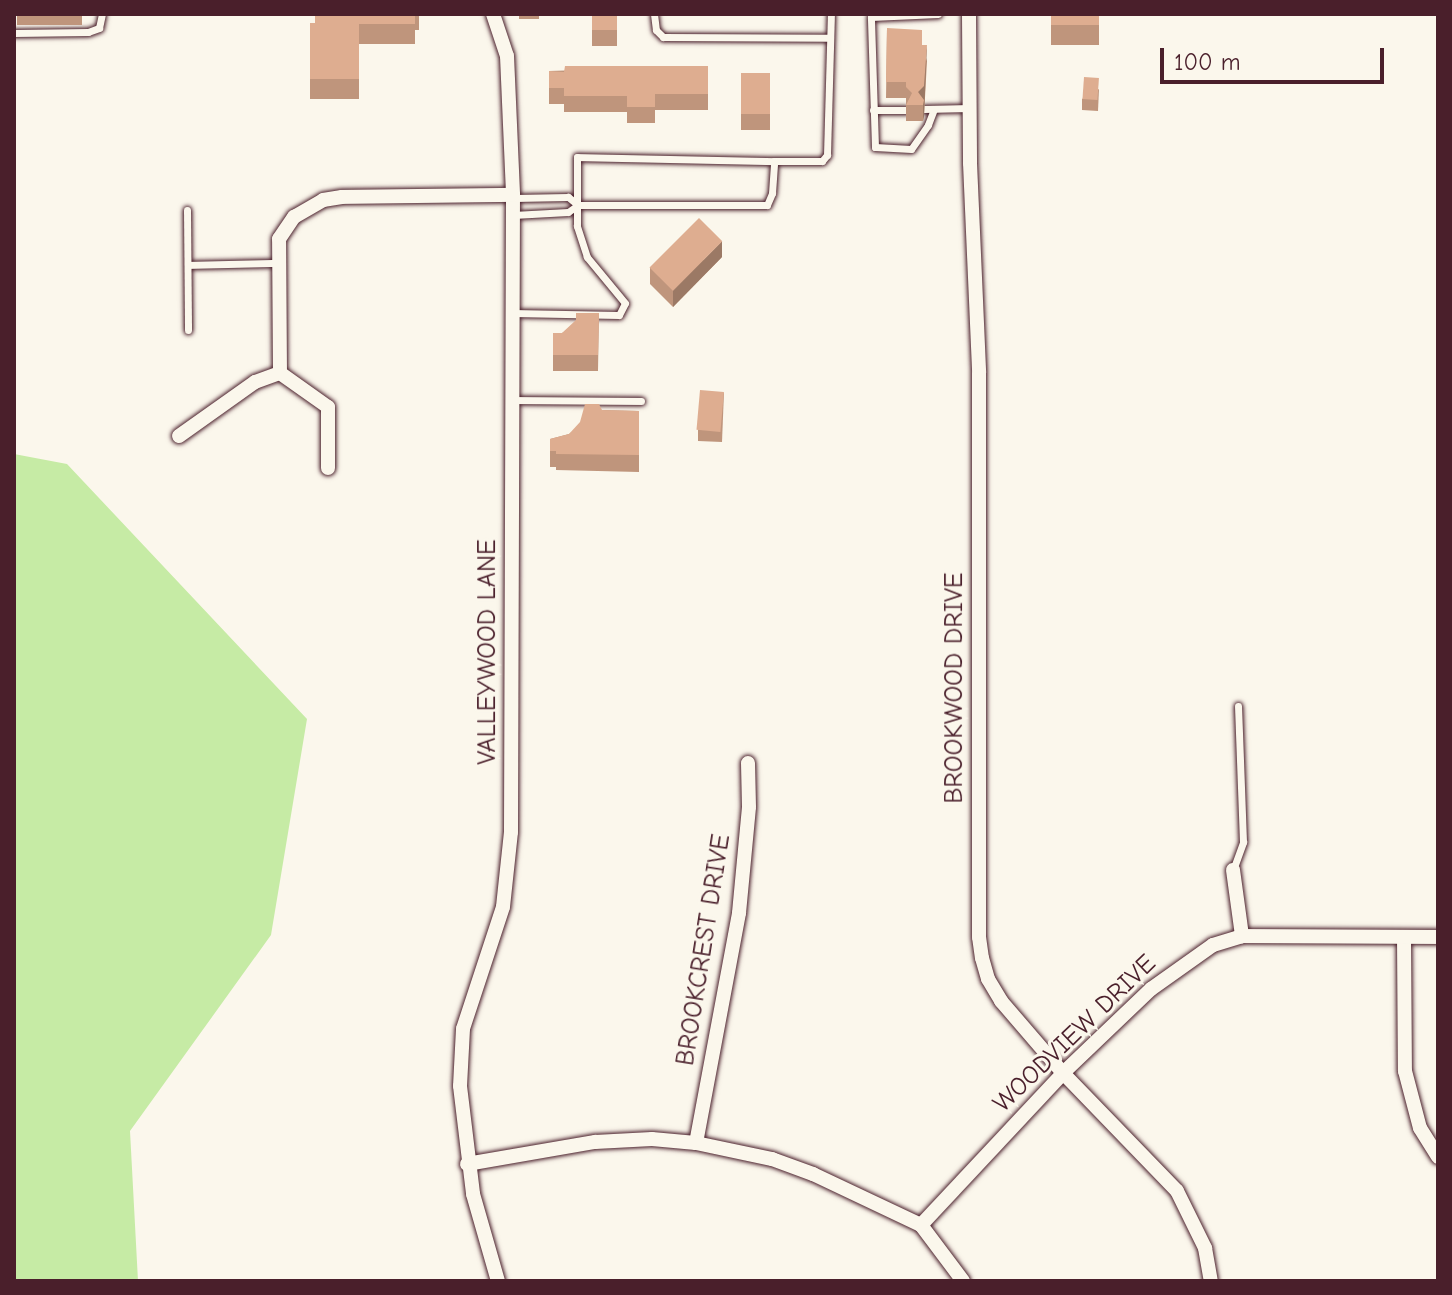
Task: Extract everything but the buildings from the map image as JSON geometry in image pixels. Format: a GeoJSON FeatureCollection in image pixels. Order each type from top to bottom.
{"type":"FeatureCollection","features":[{"type":"Feature","properties":{"kind":"street","name":"VALLEYWOOD LANE"},"geometry":{"type":"LineString","coordinates":[[493,14],[507,56],[513,196],[511,832],[503,907],[463,1029],[460,1086],[467,1164],[498,1281]]}},
{"type":"Feature","properties":{"kind":"street","name":"BROOKWOOD DRIVE"},"geometry":{"type":"LineString","coordinates":[[969,14],[979,373],[979,937],[988,979],[1001,1001],[1063,1073],[1177,1191],[1205,1248],[1211,1281]]}},
{"type":"Feature","properties":{"kind":"street"},"geometry":{"type":"LineString","coordinates":[[280,373],[279,239],[284,228],[307,207],[323,200],[513,196]]}},
{"type":"Feature","properties":{"kind":"street"},"geometry":{"type":"LineString","coordinates":[[179,436],[255,382],[280,373]]}},
{"type":"Feature","properties":{"kind":"street"},"geometry":{"type":"LineString","coordinates":[[280,373],[328,407],[328,468]]}},
{"type":"Feature","properties":{"kind":"street","name":"BROOKCREST DRIVE"},"geometry":{"type":"LineString","coordinates":[[696,1143],[739,913],[749,807],[748,763]]}},
{"type":"Feature","properties":{"kind":"street"},"geometry":{"type":"LineString","coordinates":[[1233,870],[1242,936]]}},
{"type":"Feature","properties":{"kind":"street","name":"WOODVIEW DRIVE"},"geometry":{"type":"LineString","coordinates":[[921,1225],[1063,1073],[1173,972],[1213,945],[1242,936],[1438,937]]}},
{"type":"Feature","properties":{"kind":"street"},"geometry":{"type":"LineString","coordinates":[[1404,937],[1405,1071],[1420,1128],[1438,1157]]}},
{"type":"Feature","properties":{"kind":"street"},"geometry":{"type":"LineString","coordinates":[[467,1164],[595,1142],[652,1139],[696,1143],[772,1159],[813,1174],[921,1225],[963,1281]]}},
{"type":"Feature","properties":{"kind":"lane"},"geometry":{"type":"LineString","coordinates":[[14,33],[88,32],[99,28],[102,14]]}},
{"type":"Feature","properties":{"kind":"lane"},"geometry":{"type":"LineString","coordinates":[[654,14],[656,30],[663,37],[830,38]]}},
{"type":"Feature","properties":{"kind":"lane"},"geometry":{"type":"LineString","coordinates":[[512,313],[619,315],[625,303],[587,257],[577,226],[577,157],[822,161],[827,155],[831,14]]}},
{"type":"Feature","properties":{"kind":"lane"},"geometry":{"type":"LineString","coordinates":[[934,109],[928,125],[911,149],[875,147],[871,17],[938,14]]}},
{"type":"Feature","properties":{"kind":"lane"},"geometry":{"type":"LineString","coordinates":[[924,109],[970,108]]}},
{"type":"Feature","properties":{"kind":"lane"},"geometry":{"type":"LineString","coordinates":[[873,110],[906,110]]}},
{"type":"Feature","properties":{"kind":"lane"},"geometry":{"type":"LineString","coordinates":[[513,215],[568,212],[578,205],[767,205],[772,193],[774,161]]}},
{"type":"Feature","properties":{"kind":"lane"},"geometry":{"type":"LineString","coordinates":[[513,196],[568,197],[578,205]]}},
{"type":"Feature","properties":{"kind":"lane"},"geometry":{"type":"LineString","coordinates":[[187,210],[188,330]]}},
{"type":"Feature","properties":{"kind":"lane"},"geometry":{"type":"LineString","coordinates":[[188,265],[279,263]]}},
{"type":"Feature","properties":{"kind":"lane"},"geometry":{"type":"LineString","coordinates":[[512,400],[641,401]]}},
{"type":"Feature","properties":{"kind":"lane"},"geometry":{"type":"LineString","coordinates":[[1233,870],[1243,842],[1238,706]]}},
{"type":"Feature","properties":{"kind":"green space"},"geometry":{"type":"Polygon","coordinates":[[[14,454],[67,464],[307,719],[271,935],[130,1131],[138,1281],[14,1281],[14,454]]]}}]}
